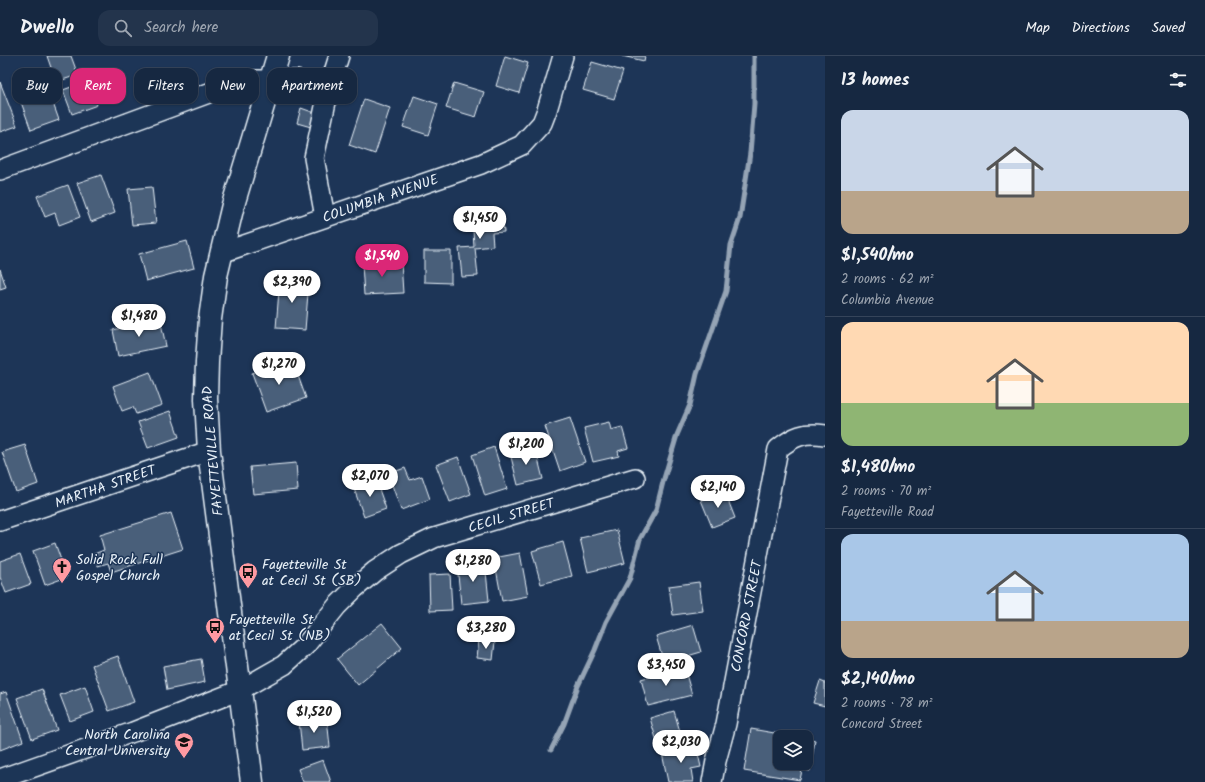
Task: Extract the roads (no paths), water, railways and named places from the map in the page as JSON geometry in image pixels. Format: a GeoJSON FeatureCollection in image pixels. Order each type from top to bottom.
{"type":"FeatureCollection","features":[{"type":"Feature","properties":{"kind":"main road","name":"FAYETTEVILLE ROAD"},"geometry":{"type":"LineString","coordinates":[[274,68],[278,56]]}},
{"type":"Feature","properties":{"kind":"main road","name":"FAYETTEVILLE ROAD"},"geometry":{"type":"LineString","coordinates":[[252,782],[209,451],[206,399],[210,319],[216,276],[234,205],[267,94]]}},
{"type":"Feature","properties":{"kind":"street"},"geometry":{"type":"LineString","coordinates":[[335,68],[338,56]]}},
{"type":"Feature","properties":{"kind":"street","name":"COLUMBIA AVENUE"},"geometry":{"type":"LineString","coordinates":[[221,253],[481,164],[522,145],[542,123],[563,56]]}},
{"type":"Feature","properties":{"kind":"street"},"geometry":{"type":"LineString","coordinates":[[0,170],[244,80],[267,80]]}},
{"type":"Feature","properties":{"kind":"street"},"geometry":{"type":"LineString","coordinates":[[325,217],[314,158],[326,104]]}},
{"type":"Feature","properties":{"kind":"street","name":"CONCORD STREET"},"geometry":{"type":"LineString","coordinates":[[712,782],[726,724],[778,450],[788,440],[802,435],[825,435]]}},
{"type":"Feature","properties":{"kind":"street","name":"MARTHA STREET"},"geometry":{"type":"LineString","coordinates":[[0,521],[209,451]]}},
{"type":"Feature","properties":{"kind":"street","name":"CECIL STREET"},"geometry":{"type":"LineString","coordinates":[[0,779],[133,732],[240,690],[284,665],[305,646],[336,606],[375,572],[401,554],[434,538],[634,478]]}},
{"type":"Feature","properties":{"kind":"waterway"},"geometry":{"type":"LineString","coordinates":[[551,750],[564,724],[578,686],[606,622],[630,578],[640,539],[656,510],[677,435],[690,405],[697,374],[726,291],[731,245],[740,218],[750,153],[754,104],[754,56]]}},
{"type":"Feature","properties":{"kind":"place","name":"Solid Rock Full Gospel Church"},"geometry":{"type":"Point","coordinates":[62,584]}},
{"type":"Feature","properties":{"kind":"place","name":"Fayetteville St at Cecil St (SB)"},"geometry":{"type":"Point","coordinates":[248,589]}},
{"type":"Feature","properties":{"kind":"place","name":"Fayetteville St at Cecil St (NB)"},"geometry":{"type":"Point","coordinates":[215,644]}},
{"type":"Feature","properties":{"kind":"place","name":"North Carolina Central University"},"geometry":{"type":"Point","coordinates":[184,759]}}]}
